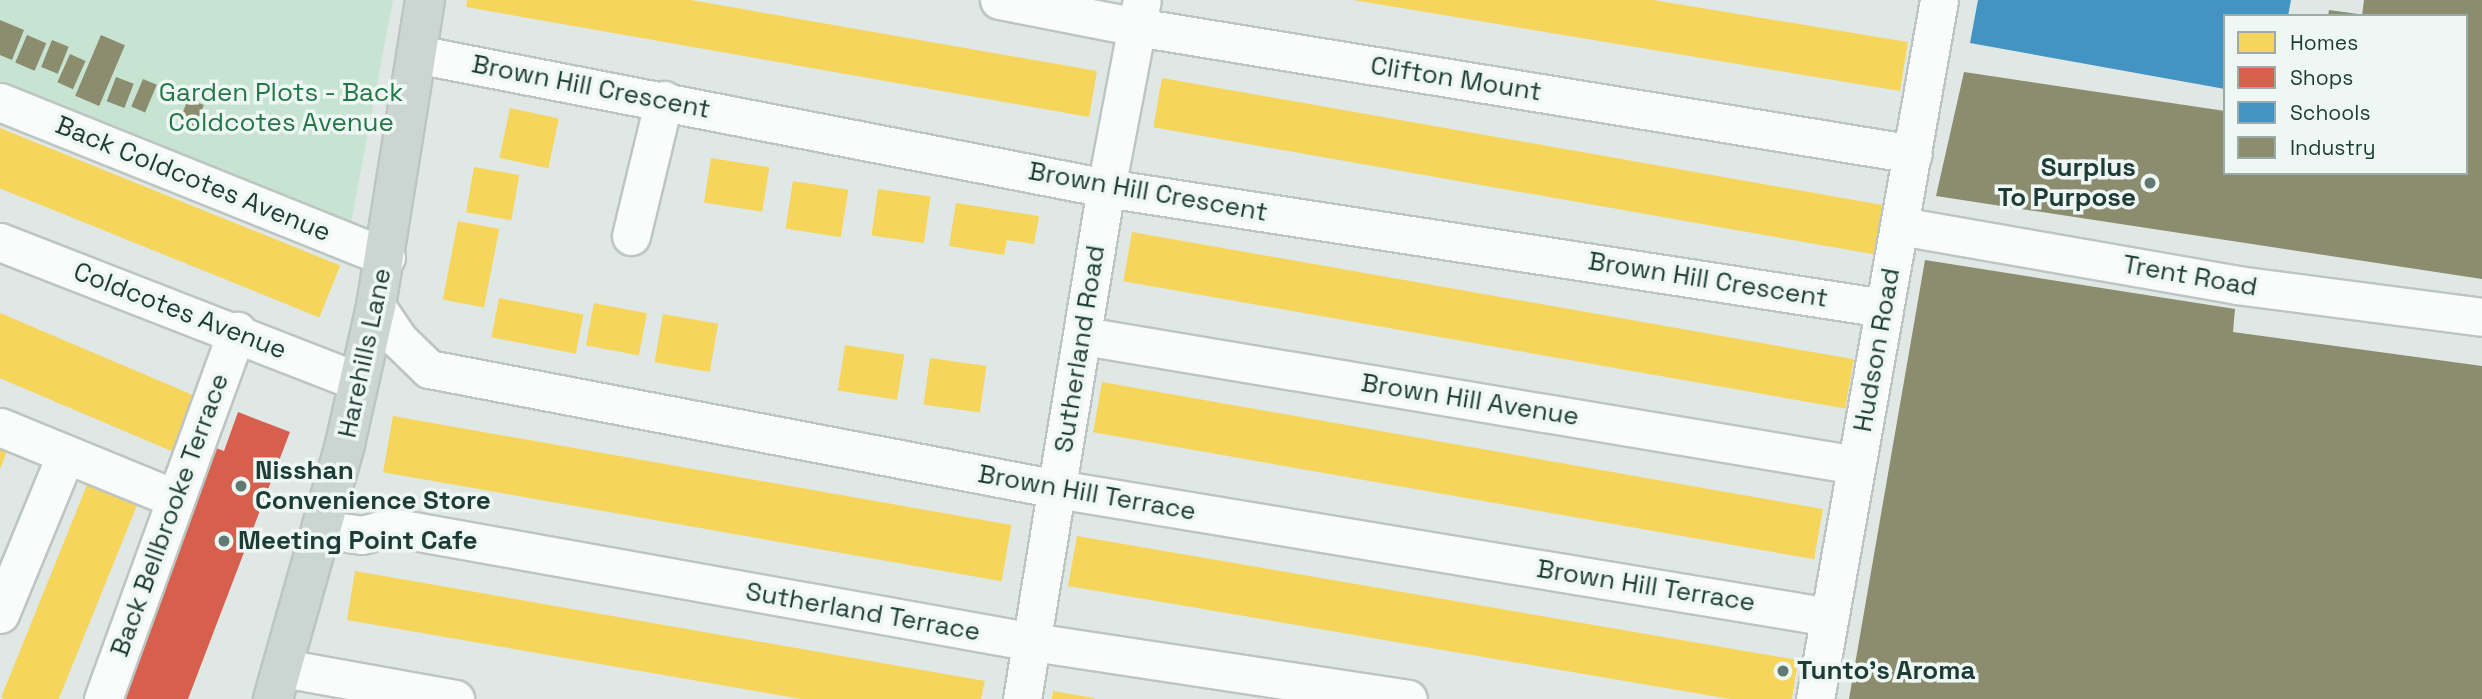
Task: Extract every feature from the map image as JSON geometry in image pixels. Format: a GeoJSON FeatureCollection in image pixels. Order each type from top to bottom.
{"type":"FeatureCollection","features":[{"type":"Feature","properties":{"kind":"main road","name":"Harehills Lane"},"geometry":{"type":"LineString","coordinates":[[278,684],[359,382],[376,306],[386,257],[425,0]]}},
{"type":"Feature","properties":{"kind":"street","name":"Clifton Mount"},"geometry":{"type":"LineString","coordinates":[[999,0],[1140,13],[1913,154]]}},
{"type":"Feature","properties":{"kind":"street","name":"Hudson Road"},"geometry":{"type":"LineString","coordinates":[[1815,699],[1938,0]]}},
{"type":"Feature","properties":{"kind":"street","name":"Sutherland Road"},"geometry":{"type":"LineString","coordinates":[[1022,699],[1084,336],[1106,188],[1140,13]]}},
{"type":"Feature","properties":{"kind":"street","name":"Brown Hill Crescent"},"geometry":{"type":"LineString","coordinates":[[416,54],[664,100],[1106,188],[1884,308]]}},
{"type":"Feature","properties":{"kind":"street"},"geometry":{"type":"LineString","coordinates":[[631,236],[664,100]]}},
{"type":"Feature","properties":{"kind":"street","name":"Back Coldcotes Avenue"},"geometry":{"type":"LineString","coordinates":[[0,102],[386,257]]}},
{"type":"Feature","properties":{"kind":"street","name":"Trent Road"},"geometry":{"type":"LineString","coordinates":[[1900,226],[2237,285],[2482,317]]}},
{"type":"Feature","properties":{"kind":"street","name":"Coldcotes Avenue"},"geometry":{"type":"LineString","coordinates":[[0,242],[237,331],[359,382]]}},
{"type":"Feature","properties":{"kind":"street","name":"Brown Hill Terrace"},"geometry":{"type":"LineString","coordinates":[[376,306],[398,339],[429,369],[1056,489],[1829,617]]}},
{"type":"Feature","properties":{"kind":"street","name":"Back Bellbrooke Terrace"},"geometry":{"type":"LineString","coordinates":[[103,699],[172,517],[174,498],[237,331]]}},
{"type":"Feature","properties":{"kind":"street","name":"Brown Hill Avenue"},"geometry":{"type":"LineString","coordinates":[[1084,336],[1856,465]]}},
{"type":"Feature","properties":{"kind":"street"},"geometry":{"type":"LineString","coordinates":[[0,427],[174,498]]}},
{"type":"Feature","properties":{"kind":"street"},"geometry":{"type":"LineString","coordinates":[[0,614],[66,454]]}},
{"type":"Feature","properties":{"kind":"street","name":"Sutherland Terrace"},"geometry":{"type":"LineString","coordinates":[[320,529],[362,535],[391,527],[1033,642],[1408,699]]}},
{"type":"Feature","properties":{"kind":"street"},"geometry":{"type":"LineString","coordinates":[[278,684],[455,699]]}},
{"type":"Feature","properties":{"kind":"green space","name":"Garden Plots - Back Coldcotes Avenue"},"geometry":{"type":"Polygon","coordinates":[[[0,0],[393,0],[349,233],[0,90],[0,0]]]}},
{"type":"Feature","properties":{"kind":"building: Homes"},"geometry":{"type":"Polygon","coordinates":[[[467,0],[691,0],[1097,71],[1089,117],[466,7],[467,0]]]}},
{"type":"Feature","properties":{"kind":"building: Homes"},"geometry":{"type":"Polygon","coordinates":[[[1353,0],[1653,0],[1908,42],[1900,91],[1353,0]]]}},
{"type":"Feature","properties":{"kind":"building: Homes"},"geometry":{"type":"Polygon","coordinates":[[[1162,78],[1884,205],[1875,255],[1153,127],[1162,78]]]}},
{"type":"Feature","properties":{"kind":"building: Homes"},"geometry":{"type":"Polygon","coordinates":[[[510,108],[559,118],[548,168],[499,158],[510,108]]]}},
{"type":"Feature","properties":{"kind":"building: Homes"},"geometry":{"type":"Polygon","coordinates":[[[0,128],[340,265],[319,317],[0,188],[0,128]]]}},
{"type":"Feature","properties":{"kind":"building: Homes"},"geometry":{"type":"Polygon","coordinates":[[[711,158],[769,167],[762,212],[704,202],[711,158]]]}},
{"type":"Feature","properties":{"kind":"building: Homes"},"geometry":{"type":"Polygon","coordinates":[[[474,167],[519,175],[511,220],[466,212],[474,167]]]}},
{"type":"Feature","properties":{"kind":"building: Homes"},"geometry":{"type":"Polygon","coordinates":[[[793,181],[848,190],[841,237],[785,228],[793,181]]]}},
{"type":"Feature","properties":{"kind":"building: Homes"},"geometry":{"type":"Polygon","coordinates":[[[878,189],[930,196],[924,243],[871,236],[878,189]]]}},
{"type":"Feature","properties":{"kind":"building: Homes"},"geometry":{"type":"Polygon","coordinates":[[[956,203],[1039,216],[1034,244],[1007,240],[1004,255],[949,246],[956,203]]]}},
{"type":"Feature","properties":{"kind":"building: Homes"},"geometry":{"type":"Polygon","coordinates":[[[458,221],[499,229],[484,308],[443,300],[458,221]]]}},
{"type":"Feature","properties":{"kind":"building: Homes"},"geometry":{"type":"Polygon","coordinates":[[[1132,232],[1854,359],[1845,409],[1123,281],[1132,232]]]}},
{"type":"Feature","properties":{"kind":"building: Homes"},"geometry":{"type":"Polygon","coordinates":[[[499,298],[583,314],[576,354],[491,337],[499,298]]]}},
{"type":"Feature","properties":{"kind":"building: Homes"},"geometry":{"type":"Polygon","coordinates":[[[594,303],[647,313],[639,356],[586,345],[594,303]]]}},
{"type":"Feature","properties":{"kind":"building: Homes"},"geometry":{"type":"Polygon","coordinates":[[[0,313],[199,397],[175,453],[0,378],[0,313]]]}},
{"type":"Feature","properties":{"kind":"building: Homes"},"geometry":{"type":"Polygon","coordinates":[[[663,314],[718,324],[710,372],[654,362],[663,314]]]}},
{"type":"Feature","properties":{"kind":"building: Homes"},"geometry":{"type":"Polygon","coordinates":[[[845,345],[904,354],[897,400],[838,390],[845,345]]]}},
{"type":"Feature","properties":{"kind":"building: Homes"},"geometry":{"type":"Polygon","coordinates":[[[930,358],[986,366],[980,412],[923,405],[930,358]]]}},
{"type":"Feature","properties":{"kind":"building: Homes"},"geometry":{"type":"Polygon","coordinates":[[[1102,382],[1823,509],[1814,559],[1093,432],[1102,382]]]}},
{"type":"Feature","properties":{"kind":"building: Homes"},"geometry":{"type":"Polygon","coordinates":[[[393,416],[1011,525],[1002,581],[383,472],[393,416]]]}},
{"type":"Feature","properties":{"kind":"building: Homes"},"geometry":{"type":"Polygon","coordinates":[[[0,440],[10,444],[0,469],[0,440]]]}},
{"type":"Feature","properties":{"kind":"building: Homes"},"geometry":{"type":"Polygon","coordinates":[[[91,475],[141,495],[59,699],[1,698],[91,475]]]}},
{"type":"Feature","properties":{"kind":"building: Homes"},"geometry":{"type":"Polygon","coordinates":[[[1077,536],[1798,660],[1792,699],[1730,699],[1068,586],[1077,536]]]}},
{"type":"Feature","properties":{"kind":"building: Homes"},"geometry":{"type":"Polygon","coordinates":[[[355,571],[985,681],[981,699],[801,699],[347,620],[355,571]]]}},
{"type":"Feature","properties":{"kind":"building: Homes"},"geometry":{"type":"Polygon","coordinates":[[[1053,691],[1094,698],[1094,699],[1052,699],[1053,691]]]}},
{"type":"Feature","properties":{"kind":"building: Shops"},"geometry":{"type":"Polygon","coordinates":[[[238,412],[290,432],[188,699],[111,699],[208,445],[224,451],[238,412]]]}},
{"type":"Feature","properties":{"kind":"building: Schools"},"geometry":{"type":"Polygon","coordinates":[[[1978,0],[2291,0],[2288,14],[2223,14],[2223,89],[1970,43],[1978,0]]]}},
{"type":"Feature","properties":{"kind":"building: Industry"},"geometry":{"type":"Polygon","coordinates":[[[2364,0],[2482,0],[2482,279],[1936,196],[1964,72],[2223,111],[2223,175],[2468,175],[2468,14],[2362,14],[2364,0]]]}},
{"type":"Feature","properties":{"kind":"building: Industry"},"geometry":{"type":"Polygon","coordinates":[[[2329,10],[2358,14],[2328,14],[2329,10]]]}},
{"type":"Feature","properties":{"kind":"building: Industry"},"geometry":{"type":"Polygon","coordinates":[[[0,20],[24,30],[12,60],[0,55],[0,20]]]}},
{"type":"Feature","properties":{"kind":"building: Industry"},"geometry":{"type":"Polygon","coordinates":[[[27,35],[46,43],[35,71],[15,63],[27,35]]]}},
{"type":"Feature","properties":{"kind":"building: Industry"},"geometry":{"type":"Polygon","coordinates":[[[101,35],[125,45],[99,106],[75,96],[101,35]]]}},
{"type":"Feature","properties":{"kind":"building: Industry"},"geometry":{"type":"Polygon","coordinates":[[[52,40],[69,47],[58,74],[41,67],[52,40]]]}},
{"type":"Feature","properties":{"kind":"building: Industry"},"geometry":{"type":"Polygon","coordinates":[[[70,54],[86,61],[73,89],[57,82],[70,54]]]}},
{"type":"Feature","properties":{"kind":"building: Industry"},"geometry":{"type":"Polygon","coordinates":[[[116,77],[134,84],[124,108],[107,101],[116,77]]]}},
{"type":"Feature","properties":{"kind":"building: Industry"},"geometry":{"type":"Polygon","coordinates":[[[143,79],[157,85],[145,112],[131,107],[143,79]]]}},
{"type":"Feature","properties":{"kind":"building: Industry"},"geometry":{"type":"Polygon","coordinates":[[[188,99],[204,105],[193,133],[177,127],[188,99]]]}},
{"type":"Feature","properties":{"kind":"building: Industry"},"geometry":{"type":"Polygon","coordinates":[[[1925,260],[2235,309],[2233,332],[2482,366],[2482,699],[1849,699],[1925,260]]]}},
{"type":"Feature","properties":{"kind":"place","name":"Surplus To Purpose"},"geometry":{"type":"Point","coordinates":[2150,183]}},
{"type":"Feature","properties":{"kind":"place","name":"Nisshan Convenience Store"},"geometry":{"type":"Point","coordinates":[241,486]}},
{"type":"Feature","properties":{"kind":"place","name":"Meeting Point Cafe"},"geometry":{"type":"Point","coordinates":[224,541]}},
{"type":"Feature","properties":{"kind":"place","name":"Tunto's Aroma"},"geometry":{"type":"Point","coordinates":[1783,671]}}]}
